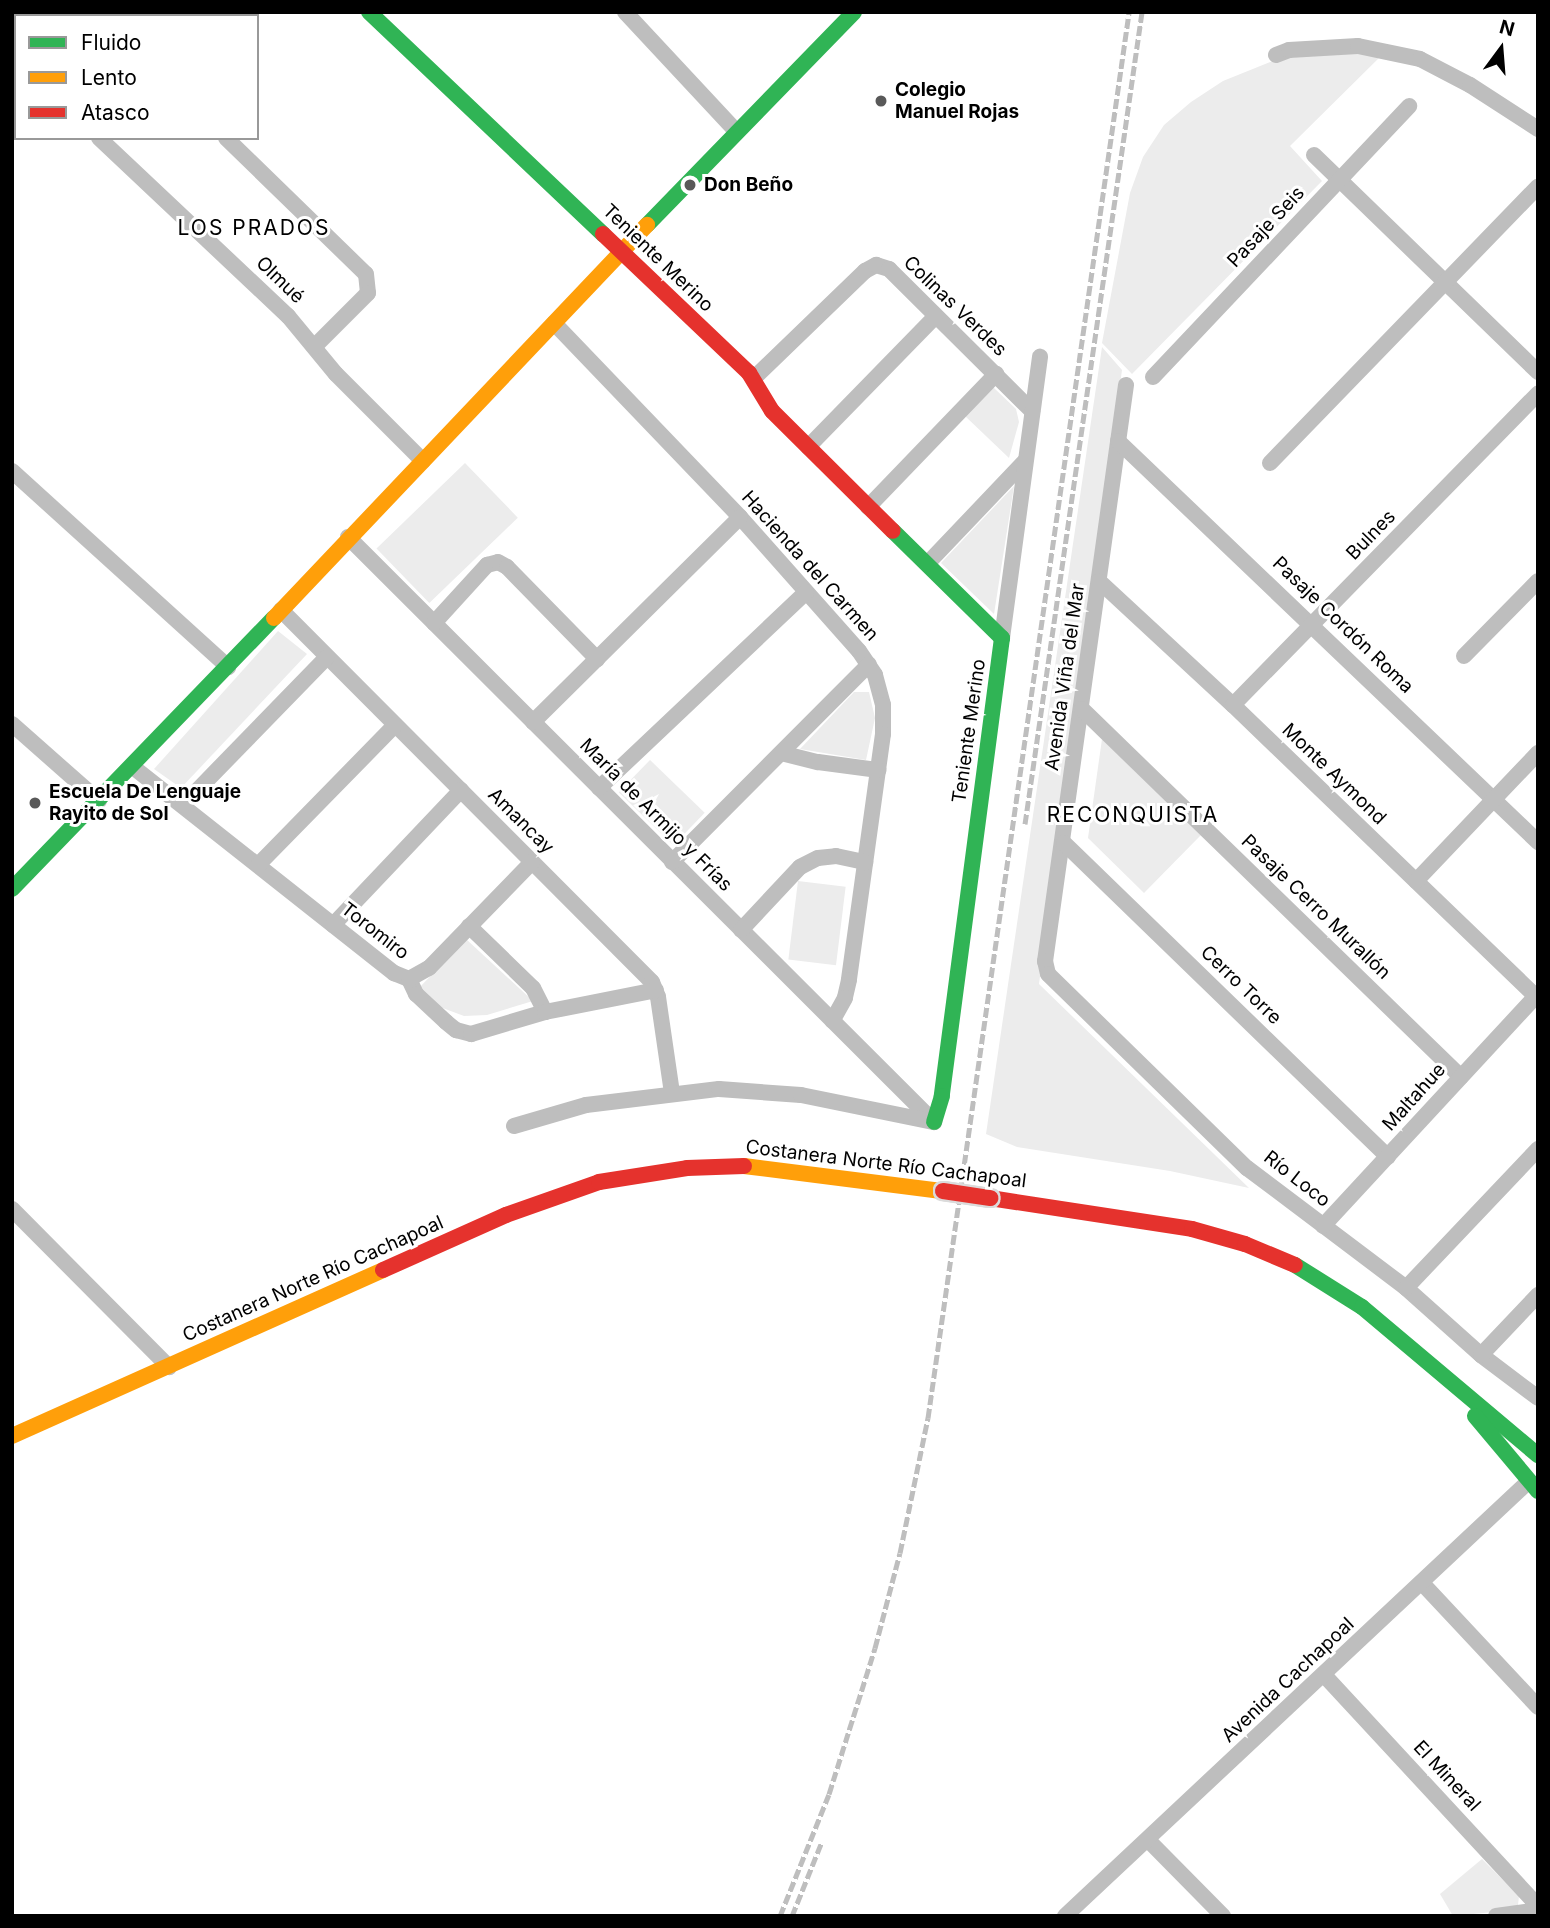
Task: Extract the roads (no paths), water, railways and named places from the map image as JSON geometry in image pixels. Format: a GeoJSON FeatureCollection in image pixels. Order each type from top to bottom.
{"type":"FeatureCollection","features":[{"type":"Feature","properties":{"kind":"main road","name":"Teniente Merino"},"geometry":{"type":"LineString","coordinates":[[369,12],[753,379],[765,403],[1002,638],[942,1096],[934,1122]]}},
{"type":"Feature","properties":{"kind":"main road"},"geometry":{"type":"LineString","coordinates":[[12,889],[228,667],[348,537],[736,131],[854,12]]}},
{"type":"Feature","properties":{"kind":"main road","name":"Costanera Norte Río Cachapoal"},"geometry":{"type":"LineString","coordinates":[[12,1436],[506,1215],[599,1182],[659,1171],[742,1166],[1151,1221],[1219,1236],[1270,1253],[1318,1277],[1362,1307],[1462,1394],[1538,1455]]}},
{"type":"Feature","properties":{"kind":"main road","name":"Costanera Norte Río Cachapoal"},"geometry":{"type":"LineString","coordinates":[[1462,1394],[1484,1430],[1535,1482]]}},
{"type":"Feature","properties":{"kind":"street"},"geometry":{"type":"LineString","coordinates":[[625,12],[736,131]]}},
{"type":"Feature","properties":{"kind":"street"},"geometry":{"type":"LineString","coordinates":[[1276,55],[1289,50],[1358,46],[1420,59],[1470,85],[1538,129]]}},
{"type":"Feature","properties":{"kind":"street","name":"Pasaje Seis"},"geometry":{"type":"LineString","coordinates":[[1153,377],[1409,106]]}},
{"type":"Feature","properties":{"kind":"street"},"geometry":{"type":"LineString","coordinates":[[228,140],[366,274],[368,293],[314,347]]}},
{"type":"Feature","properties":{"kind":"street","name":"Olmué"},"geometry":{"type":"LineString","coordinates":[[110,142],[288,316],[358,397],[423,461]]}},
{"type":"Feature","properties":{"kind":"street"},"geometry":{"type":"LineString","coordinates":[[1314,155],[1538,372]]}},
{"type":"Feature","properties":{"kind":"street"},"geometry":{"type":"LineString","coordinates":[[1270,463],[1538,186]]}},
{"type":"Feature","properties":{"kind":"street","name":"Colinas Verdes"},"geometry":{"type":"LineString","coordinates":[[753,379],[866,271],[876,265],[889,269],[1032,411]]}},
{"type":"Feature","properties":{"kind":"street"},"geometry":{"type":"LineString","coordinates":[[808,447],[935,317]]}},
{"type":"Feature","properties":{"kind":"street","name":"Hacienda del Carmen"},"geometry":{"type":"LineString","coordinates":[[554,323],[740,517],[869,664],[883,705],[878,770],[847,989],[832,1021]]}},
{"type":"Feature","properties":{"kind":"street"},"geometry":{"type":"LineString","coordinates":[[1002,638],[1040,357]]}},
{"type":"Feature","properties":{"kind":"street"},"geometry":{"type":"LineString","coordinates":[[868,507],[996,374]]}},
{"type":"Feature","properties":{"kind":"street","name":"Avenida Viña del Mar"},"geometry":{"type":"LineString","coordinates":[[1048,974],[1045,961],[1064,843],[1125,386]]}},
{"type":"Feature","properties":{"kind":"street","name":"Bulnes"},"geometry":{"type":"LineString","coordinates":[[1233,705],[1538,394]]}},
{"type":"Feature","properties":{"kind":"street","name":"Pasaje Cordón Roma"},"geometry":{"type":"LineString","coordinates":[[1118,441],[1313,624],[1538,842]]}},
{"type":"Feature","properties":{"kind":"street"},"geometry":{"type":"LineString","coordinates":[[927,564],[1024,462]]}},
{"type":"Feature","properties":{"kind":"street"},"geometry":{"type":"LineString","coordinates":[[12,471],[228,667]]}},
{"type":"Feature","properties":{"kind":"street"},"geometry":{"type":"LineString","coordinates":[[533,722],[740,517]]}},
{"type":"Feature","properties":{"kind":"street","name":"María de Armijo y Frías"},"geometry":{"type":"LineString","coordinates":[[348,537],[934,1122]]}},
{"type":"Feature","properties":{"kind":"street"},"geometry":{"type":"LineString","coordinates":[[434,623],[487,565],[498,562],[597,659]]}},
{"type":"Feature","properties":{"kind":"street","name":"Monte Aymond"},"geometry":{"type":"LineString","coordinates":[[1099,581],[1233,705],[1537,998]]}},
{"type":"Feature","properties":{"kind":"street"},"geometry":{"type":"LineString","coordinates":[[1464,656],[1538,581]]}},
{"type":"Feature","properties":{"kind":"street"},"geometry":{"type":"LineString","coordinates":[[599,788],[806,592]]}},
{"type":"Feature","properties":{"kind":"street","name":"Amancay"},"geometry":{"type":"LineString","coordinates":[[281,610],[646,975],[656,990]]}},
{"type":"Feature","properties":{"kind":"street"},"geometry":{"type":"LineString","coordinates":[[183,805],[327,657]]}},
{"type":"Feature","properties":{"kind":"street"},"geometry":{"type":"LineString","coordinates":[[672,862],[869,664]]}},
{"type":"Feature","properties":{"kind":"street","name":"Pasaje Cerro Murallón"},"geometry":{"type":"LineString","coordinates":[[1082,709],[1461,1077]]}},
{"type":"Feature","properties":{"kind":"street"},"geometry":{"type":"LineString","coordinates":[[12,724],[99,801]]}},
{"type":"Feature","properties":{"kind":"street"},"geometry":{"type":"LineString","coordinates":[[258,865],[395,725]]}},
{"type":"Feature","properties":{"kind":"street"},"geometry":{"type":"LineString","coordinates":[[781,753],[818,762],[878,770]]}},
{"type":"Feature","properties":{"kind":"street"},"geometry":{"type":"LineString","coordinates":[[1416,881],[1538,753]]}},
{"type":"Feature","properties":{"kind":"street","name":"Toromiro"},"geometry":{"type":"LineString","coordinates":[[132,767],[394,973],[409,979],[416,994],[456,1030],[471,1034],[545,1012],[656,990]]}},
{"type":"Feature","properties":{"kind":"street"},"geometry":{"type":"LineString","coordinates":[[333,925],[461,790]]}},
{"type":"Feature","properties":{"kind":"street","name":"Cerro Torre"},"geometry":{"type":"LineString","coordinates":[[1064,843],[1388,1157]]}},
{"type":"Feature","properties":{"kind":"street"},"geometry":{"type":"LineString","coordinates":[[741,930],[800,867],[818,858],[836,856],[865,862]]}},
{"type":"Feature","properties":{"kind":"street"},"geometry":{"type":"LineString","coordinates":[[409,979],[429,968],[532,862]]}},
{"type":"Feature","properties":{"kind":"street"},"geometry":{"type":"LineString","coordinates":[[468,926],[533,988],[545,1012]]}},
{"type":"Feature","properties":{"kind":"street","name":"Río Loco"},"geometry":{"type":"LineString","coordinates":[[1048,974],[1247,1168],[1406,1288],[1481,1354],[1538,1398]]}},
{"type":"Feature","properties":{"kind":"street"},"geometry":{"type":"LineString","coordinates":[[656,990],[672,1093]]}},
{"type":"Feature","properties":{"kind":"street","name":"Maltahue"},"geometry":{"type":"LineString","coordinates":[[1323,1226],[1537,998]]}},
{"type":"Feature","properties":{"kind":"street"},"geometry":{"type":"LineString","coordinates":[[514,1126],[586,1105],[672,1093],[719,1090],[767,1091],[934,1122]]}},
{"type":"Feature","properties":{"kind":"street"},"geometry":{"type":"LineString","coordinates":[[1406,1288],[1538,1149]]}},
{"type":"Feature","properties":{"kind":"street"},"geometry":{"type":"LineString","coordinates":[[12,1209],[169,1367]]}},
{"type":"Feature","properties":{"kind":"street"},"geometry":{"type":"LineString","coordinates":[[1481,1354],[1538,1295]]}},
{"type":"Feature","properties":{"kind":"street","name":"Avenida Cachapoal"},"geometry":{"type":"LineString","coordinates":[[1065,1916],[1422,1583],[1535,1482]]}},
{"type":"Feature","properties":{"kind":"street"},"geometry":{"type":"LineString","coordinates":[[1422,1583],[1538,1707]]}},
{"type":"Feature","properties":{"kind":"street","name":"El Mineral"},"geometry":{"type":"LineString","coordinates":[[1325,1676],[1538,1908]]}},
{"type":"Feature","properties":{"kind":"street"},"geometry":{"type":"LineString","coordinates":[[1148,1840],[1223,1916]]}},
{"type":"Feature","properties":{"kind":"street"},"geometry":{"type":"LineString","coordinates":[[1496,1916],[1538,1908]]}},
{"type":"Feature","properties":{"kind":"railway"},"geometry":{"type":"LineString","coordinates":[[780,1916],[829,1794],[875,1648],[900,1553],[928,1418],[1129,12]]}},
{"type":"Feature","properties":{"kind":"railway"},"geometry":{"type":"LineString","coordinates":[[1025,824],[1142,12]]}},
{"type":"Feature","properties":{"kind":"railway"},"geometry":{"type":"LineString","coordinates":[[792,1916],[821,1844]]}},
{"type":"Feature","properties":{"kind":"place","name":"Colegio Manuel Rojas"},"geometry":{"type":"Point","coordinates":[881,101]}},
{"type":"Feature","properties":{"kind":"place","name":"Don Beño"},"geometry":{"type":"Point","coordinates":[690,185]}},
{"type":"Feature","properties":{"kind":"place","name":"Escuela De Lenguaje Rayito de Sol"},"geometry":{"type":"Point","coordinates":[35,803]}},
{"type":"Feature","properties":{"kind":"district","name":"LOS PRADOS"},"geometry":{"type":"Point","coordinates":[254,228]}},
{"type":"Feature","properties":{"kind":"district","name":"RECONQUISTA"},"geometry":{"type":"Point","coordinates":[1133,815]}}]}
